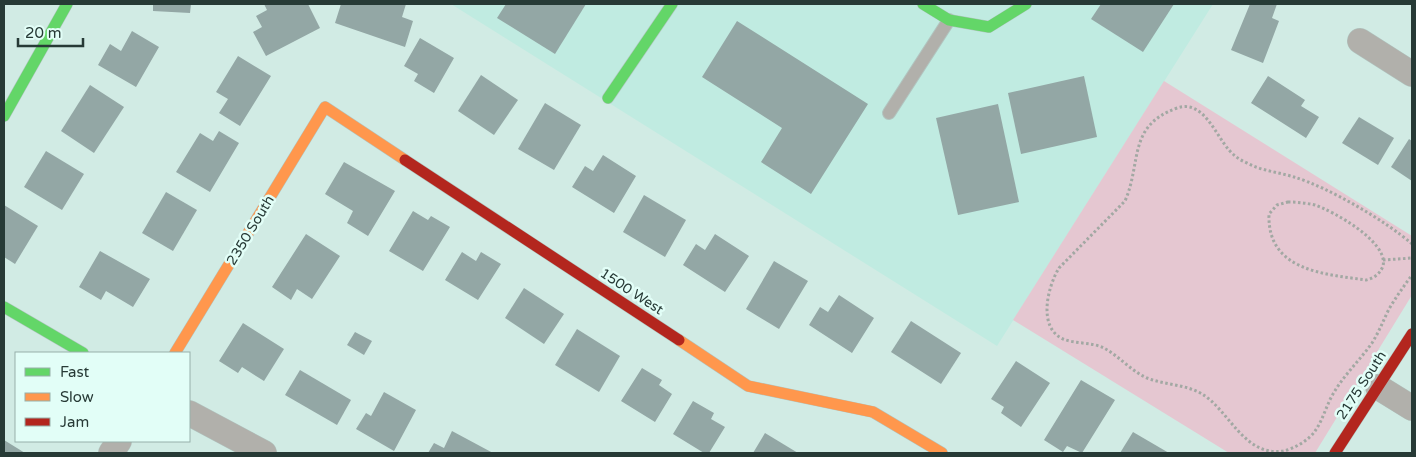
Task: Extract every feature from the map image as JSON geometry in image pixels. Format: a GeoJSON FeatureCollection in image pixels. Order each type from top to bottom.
{"type":"FeatureCollection","features":[{"type":"Feature","properties":{"kind":"street"},"geometry":{"type":"LineString","coordinates":[[4,116],[60,20],[67,4]]}},
{"type":"Feature","properties":{"kind":"street"},"geometry":{"type":"LineString","coordinates":[[608,98],[672,4]]}},
{"type":"Feature","properties":{"kind":"street"},"geometry":{"type":"LineString","coordinates":[[923,4],[949,20],[989,28],[1026,4]]}},
{"type":"Feature","properties":{"kind":"street"},"geometry":{"type":"LineString","coordinates":[[1360,41],[1412,74]]}},
{"type":"Feature","properties":{"kind":"street","name":"2350 South"},"geometry":{"type":"LineString","coordinates":[[176,352],[325,107]]}},
{"type":"Feature","properties":{"kind":"street","name":"1500 West"},"geometry":{"type":"LineString","coordinates":[[325,107],[748,386],[873,412],[942,453]]}},
{"type":"Feature","properties":{"kind":"street"},"geometry":{"type":"LineString","coordinates":[[4,307],[81,352]]}},
{"type":"Feature","properties":{"kind":"street","name":"2175 South"},"geometry":{"type":"LineString","coordinates":[[1335,453],[1412,334]]}},
{"type":"Feature","properties":{"kind":"street"},"geometry":{"type":"LineString","coordinates":[[1378,387],[1412,408]]}},
{"type":"Feature","properties":{"kind":"street"},"geometry":{"type":"LineString","coordinates":[[190,414],[264,453]]}},
{"type":"Feature","properties":{"kind":"street"},"geometry":{"type":"LineString","coordinates":[[111,453],[118,442]]}},
{"type":"Feature","properties":{"kind":"lane"},"geometry":{"type":"LineString","coordinates":[[889,113],[949,20]]}},
{"type":"Feature","properties":{"kind":"path"},"geometry":{"type":"LineString","coordinates":[[1412,244],[1384,223],[1315,186],[1294,177],[1272,173],[1239,159],[1229,150],[1199,111],[1192,106],[1179,108],[1158,116],[1139,140],[1130,189],[1125,201],[1059,268],[1052,279],[1047,294],[1048,311],[1051,328],[1062,338],[1103,348],[1141,375],[1201,393],[1212,401],[1248,442],[1262,451],[1273,453],[1286,451],[1315,432],[1324,407],[1345,375],[1375,337],[1390,308],[1412,274]]}},
{"type":"Feature","properties":{"kind":"path"},"geometry":{"type":"LineString","coordinates":[[1288,202],[1316,206],[1361,230],[1381,251],[1383,260],[1379,274],[1374,278],[1366,280],[1318,273],[1294,265],[1272,236],[1268,225],[1268,214],[1277,205],[1288,202]]}},
{"type":"Feature","properties":{"kind":"path"},"geometry":{"type":"LineString","coordinates":[[1383,260],[1412,258]]}},
{"type":"Feature","properties":{"kind":"shaded area"},"geometry":{"type":"Polygon","coordinates":[[[451,4],[1213,4],[997,346],[451,4]]]}},
{"type":"Feature","properties":{"kind":"shaded area"},"geometry":{"type":"Polygon","coordinates":[[[1164,81],[1412,236],[1412,295],[1315,453],[1229,453],[1013,320],[1164,81]]]}},
{"type":"Feature","properties":{"kind":"building"},"geometry":{"type":"Polygon","coordinates":[[[153,4],[191,4],[190,13],[153,11],[153,4]]]}},
{"type":"Feature","properties":{"kind":"building"},"geometry":{"type":"Polygon","coordinates":[[[264,4],[308,4],[320,28],[266,56],[253,32],[262,27],[256,16],[267,10],[264,4]]]}},
{"type":"Feature","properties":{"kind":"building"},"geometry":{"type":"Polygon","coordinates":[[[341,4],[406,4],[402,17],[413,21],[405,47],[335,23],[341,4]]]}},
{"type":"Feature","properties":{"kind":"building"},"geometry":{"type":"Polygon","coordinates":[[[506,4],[586,4],[555,54],[497,18],[506,4]]]}},
{"type":"Feature","properties":{"kind":"building"},"geometry":{"type":"Polygon","coordinates":[[[1101,4],[1174,4],[1143,52],[1091,19],[1101,4]]]}},
{"type":"Feature","properties":{"kind":"building"},"geometry":{"type":"Polygon","coordinates":[[[1250,4],[1277,4],[1272,18],[1279,21],[1263,63],[1231,50],[1250,4]]]}},
{"type":"Feature","properties":{"kind":"building"},"geometry":{"type":"Polygon","coordinates":[[[737,21],[868,104],[811,194],[761,162],[782,128],[702,77],[737,21]]]}},
{"type":"Feature","properties":{"kind":"building"},"geometry":{"type":"Polygon","coordinates":[[[132,31],[159,47],[136,87],[98,65],[110,44],[121,51],[132,31]]]}},
{"type":"Feature","properties":{"kind":"building"},"geometry":{"type":"Polygon","coordinates":[[[420,38],[454,58],[434,93],[414,81],[418,74],[404,66],[420,38]]]}},
{"type":"Feature","properties":{"kind":"building"},"geometry":{"type":"Polygon","coordinates":[[[238,56],[271,76],[240,126],[219,113],[228,99],[216,92],[238,56]]]}},
{"type":"Feature","properties":{"kind":"building"},"geometry":{"type":"Polygon","coordinates":[[[481,75],[518,100],[494,135],[458,111],[481,75]]]}},
{"type":"Feature","properties":{"kind":"building"},"geometry":{"type":"Polygon","coordinates":[[[1084,76],[1097,137],[1021,154],[1008,93],[1084,76]]]}},
{"type":"Feature","properties":{"kind":"building"},"geometry":{"type":"Polygon","coordinates":[[[1268,76],[1305,100],[1301,106],[1319,117],[1306,138],[1251,103],[1268,76]]]}},
{"type":"Feature","properties":{"kind":"building"},"geometry":{"type":"Polygon","coordinates":[[[90,85],[124,107],[94,153],[61,131],[90,85]]]}},
{"type":"Feature","properties":{"kind":"building"},"geometry":{"type":"Polygon","coordinates":[[[545,103],[581,125],[554,170],[518,149],[545,103]]]}},
{"type":"Feature","properties":{"kind":"building"},"geometry":{"type":"Polygon","coordinates":[[[998,104],[1019,202],[958,215],[936,118],[998,104]]]}},
{"type":"Feature","properties":{"kind":"building"},"geometry":{"type":"Polygon","coordinates":[[[1359,117],[1394,138],[1378,165],[1342,143],[1359,117]]]}},
{"type":"Feature","properties":{"kind":"building"},"geometry":{"type":"Polygon","coordinates":[[[219,131],[239,143],[210,192],[176,172],[200,133],[213,141],[219,131]]]}},
{"type":"Feature","properties":{"kind":"building"},"geometry":{"type":"Polygon","coordinates":[[[1409,139],[1412,141],[1412,181],[1391,167],[1409,139]]]}},
{"type":"Feature","properties":{"kind":"building"},"geometry":{"type":"Polygon","coordinates":[[[46,151],[84,174],[62,210],[24,187],[46,151]]]}},
{"type":"Feature","properties":{"kind":"building"},"geometry":{"type":"Polygon","coordinates":[[[603,155],[636,176],[614,213],[572,187],[585,166],[593,171],[603,155]]]}},
{"type":"Feature","properties":{"kind":"building"},"geometry":{"type":"Polygon","coordinates":[[[344,162],[395,191],[368,236],[347,223],[353,211],[325,194],[344,162]]]}},
{"type":"Feature","properties":{"kind":"building"},"geometry":{"type":"Polygon","coordinates":[[[166,192],[197,210],[173,251],[142,233],[166,192]]]}},
{"type":"Feature","properties":{"kind":"building"},"geometry":{"type":"Polygon","coordinates":[[[644,195],[686,220],[665,257],[623,232],[644,195]]]}},
{"type":"Feature","properties":{"kind":"building"},"geometry":{"type":"Polygon","coordinates":[[[4,205],[38,226],[15,264],[4,257],[4,205]]]}},
{"type":"Feature","properties":{"kind":"building"},"geometry":{"type":"Polygon","coordinates":[[[413,211],[428,220],[431,216],[450,227],[423,271],[389,251],[413,211]]]}},
{"type":"Feature","properties":{"kind":"building"},"geometry":{"type":"Polygon","coordinates":[[[306,234],[340,256],[312,299],[297,289],[291,300],[272,287],[306,234]]]}},
{"type":"Feature","properties":{"kind":"building"},"geometry":{"type":"Polygon","coordinates":[[[715,234],[749,256],[725,292],[683,265],[696,244],[705,250],[715,234]]]}},
{"type":"Feature","properties":{"kind":"building"},"geometry":{"type":"Polygon","coordinates":[[[100,251],[150,279],[133,307],[106,291],[101,300],[79,287],[100,251]]]}},
{"type":"Feature","properties":{"kind":"building"},"geometry":{"type":"Polygon","coordinates":[[[462,252],[476,261],[481,252],[501,264],[478,300],[445,280],[462,252]]]}},
{"type":"Feature","properties":{"kind":"building"},"geometry":{"type":"Polygon","coordinates":[[[774,261],[808,281],[779,329],[746,309],[774,261]]]}},
{"type":"Feature","properties":{"kind":"building"},"geometry":{"type":"Polygon","coordinates":[[[524,288],[564,314],[544,344],[505,318],[524,288]]]}},
{"type":"Feature","properties":{"kind":"building"},"geometry":{"type":"Polygon","coordinates":[[[839,295],[874,318],[852,353],[809,325],[820,307],[828,312],[839,295]]]}},
{"type":"Feature","properties":{"kind":"building"},"geometry":{"type":"Polygon","coordinates":[[[911,321],[961,353],[941,384],[891,352],[911,321]]]}},
{"type":"Feature","properties":{"kind":"building"},"geometry":{"type":"Polygon","coordinates":[[[243,323],[284,349],[264,381],[242,367],[238,373],[219,361],[243,323]]]}},
{"type":"Feature","properties":{"kind":"building"},"geometry":{"type":"Polygon","coordinates":[[[577,329],[620,356],[599,392],[555,365],[577,329]]]}},
{"type":"Feature","properties":{"kind":"building"},"geometry":{"type":"Polygon","coordinates":[[[355,332],[372,341],[364,355],[347,345],[355,332]]]}},
{"type":"Feature","properties":{"kind":"building"},"geometry":{"type":"Polygon","coordinates":[[[1016,361],[1050,383],[1021,427],[1001,413],[1004,407],[991,399],[1016,361]]]}},
{"type":"Feature","properties":{"kind":"building"},"geometry":{"type":"Polygon","coordinates":[[[642,368],[662,380],[659,385],[672,394],[655,422],[621,401],[642,368]]]}},
{"type":"Feature","properties":{"kind":"building"},"geometry":{"type":"Polygon","coordinates":[[[300,370],[351,400],[337,425],[285,395],[300,370]]]}},
{"type":"Feature","properties":{"kind":"building"},"geometry":{"type":"Polygon","coordinates":[[[1081,380],[1115,400],[1082,453],[1067,446],[1063,452],[1044,440],[1081,380]]]}},
{"type":"Feature","properties":{"kind":"building"},"geometry":{"type":"Polygon","coordinates":[[[384,392],[416,410],[394,451],[356,429],[366,413],[371,416],[384,392]]]}},
{"type":"Feature","properties":{"kind":"building"},"geometry":{"type":"Polygon","coordinates":[[[693,401],[714,413],[711,419],[725,427],[709,453],[704,453],[673,434],[693,401]]]}},
{"type":"Feature","properties":{"kind":"building"},"geometry":{"type":"Polygon","coordinates":[[[452,431],[493,453],[428,453],[434,443],[444,448],[452,431]]]}},
{"type":"Feature","properties":{"kind":"building"},"geometry":{"type":"Polygon","coordinates":[[[1133,432],[1169,453],[1120,453],[1133,432]]]}},
{"type":"Feature","properties":{"kind":"building"},"geometry":{"type":"Polygon","coordinates":[[[765,433],[798,453],[753,453],[765,433]]]}},
{"type":"Feature","properties":{"kind":"building"},"geometry":{"type":"Polygon","coordinates":[[[4,440],[25,453],[4,453],[4,440]]]}},
{"type":"Feature","properties":{"kind":"traffic: fast"},"geometry":{"type":"LineString","coordinates":[[4,116],[67,4]]}},
{"type":"Feature","properties":{"kind":"traffic: fast"},"geometry":{"type":"LineString","coordinates":[[608,98],[672,4]]}},
{"type":"Feature","properties":{"kind":"traffic: fast"},"geometry":{"type":"LineString","coordinates":[[923,4],[949,20],[989,27],[1026,4]]}},
{"type":"Feature","properties":{"kind":"traffic: fast"},"geometry":{"type":"LineString","coordinates":[[4,307],[81,352]]}},
{"type":"Feature","properties":{"kind":"traffic: slow"},"geometry":{"type":"LineString","coordinates":[[176,352],[325,107],[405,160]]}},
{"type":"Feature","properties":{"kind":"traffic: slow"},"geometry":{"type":"LineString","coordinates":[[679,340],[748,386],[873,412],[942,453]]}},
{"type":"Feature","properties":{"kind":"traffic: jam"},"geometry":{"type":"LineString","coordinates":[[405,160],[679,340]]}},
{"type":"Feature","properties":{"kind":"traffic: jam"},"geometry":{"type":"LineString","coordinates":[[1335,453],[1412,334]]}}]}
